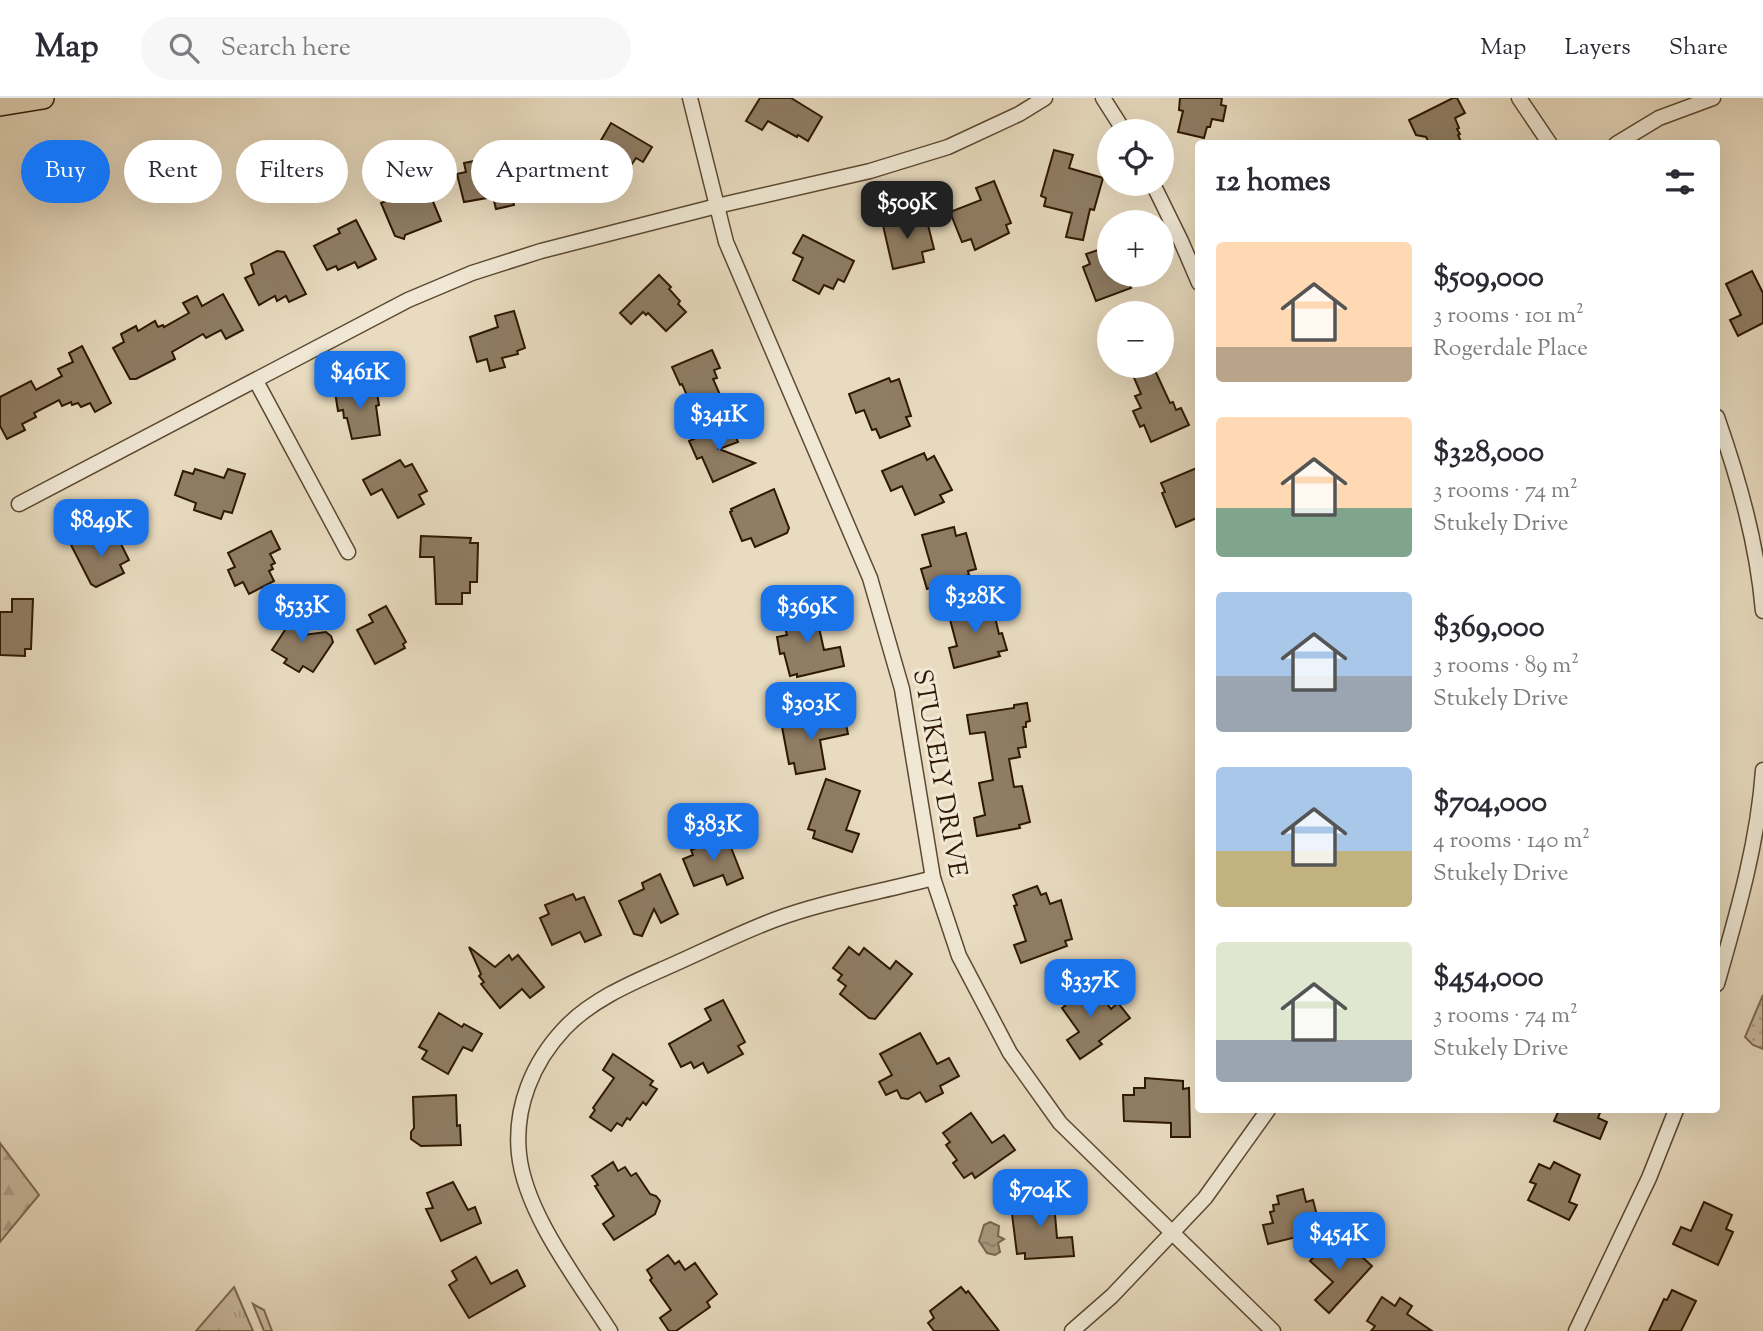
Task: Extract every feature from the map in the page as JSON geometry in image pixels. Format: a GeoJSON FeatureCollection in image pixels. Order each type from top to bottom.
{"type":"FeatureCollection","features":[{"type":"Feature","properties":{"kind":"main road"},"geometry":{"type":"LineString","coordinates":[[0,105],[43,98]]}},
{"type":"Feature","properties":{"kind":"street","name":"STUKELY DRIVE"},"geometry":{"type":"LineString","coordinates":[[690,98],[726,242],[870,578],[883,617],[906,708],[933,878],[959,956],[1010,1053],[1060,1123],[1273,1331]]}},
{"type":"Feature","properties":{"kind":"street"},"geometry":{"type":"LineString","coordinates":[[19,504],[408,300],[472,273],[541,251],[717,206],[870,171],[948,148],[1045,98]]}},
{"type":"Feature","properties":{"kind":"street"},"geometry":{"type":"LineString","coordinates":[[1103,98],[1116,119]]}},
{"type":"Feature","properties":{"kind":"street"},"geometry":{"type":"LineString","coordinates":[[1519,98],[1547,140]]}},
{"type":"Feature","properties":{"kind":"street"},"geometry":{"type":"LineString","coordinates":[[1623,140],[1659,118],[1713,98]]}},
{"type":"Feature","properties":{"kind":"street"},"geometry":{"type":"LineString","coordinates":[[1159,196],[1195,274]]}},
{"type":"Feature","properties":{"kind":"street"},"geometry":{"type":"LineString","coordinates":[[256,382],[348,552]]}},
{"type":"Feature","properties":{"kind":"street"},"geometry":{"type":"LineString","coordinates":[[1720,425],[1734,464],[1750,524],[1763,611]]}},
{"type":"Feature","properties":{"kind":"street"},"geometry":{"type":"LineString","coordinates":[[1720,973],[1743,892],[1762,808],[1763,770]]}},
{"type":"Feature","properties":{"kind":"street"},"geometry":{"type":"LineString","coordinates":[[610,1331],[535,1212],[526,1188],[519,1154],[519,1129],[526,1092],[542,1056],[565,1027],[598,1001],[645,977],[776,919],[933,878]]}},
{"type":"Feature","properties":{"kind":"street"},"geometry":{"type":"LineString","coordinates":[[1072,1331],[1112,1296],[1221,1178],[1266,1113]]}},
{"type":"Feature","properties":{"kind":"street"},"geometry":{"type":"LineString","coordinates":[[1576,1331],[1649,1178],[1674,1113]]}},
{"type":"Feature","properties":{"kind":"green space"},"geometry":{"type":"Polygon","coordinates":[[[1763,995],[1763,1049],[1753,1045],[1745,1037],[1763,995]]]}},
{"type":"Feature","properties":{"kind":"green space"},"geometry":{"type":"Polygon","coordinates":[[[0,1143],[39,1195],[0,1242],[0,1143]]]}},
{"type":"Feature","properties":{"kind":"green space"},"geometry":{"type":"Polygon","coordinates":[[[234,1287],[253,1331],[196,1331],[234,1287]]]}},
{"type":"Feature","properties":{"kind":"green space"},"geometry":{"type":"Polygon","coordinates":[[[253,1304],[264,1310],[272,1331],[264,1331],[253,1304]]]}},
{"type":"Feature","properties":{"kind":"water"},"geometry":{"type":"Polygon","coordinates":[[[990,1222],[999,1226],[998,1236],[1004,1239],[998,1243],[1000,1252],[995,1255],[987,1253],[979,1241],[984,1225],[990,1222]]]}},
{"type":"Feature","properties":{"kind":"building"},"geometry":{"type":"Polygon","coordinates":[[[760,98],[791,98],[822,117],[808,141],[768,121],[762,130],[746,121],[760,98]]]}},
{"type":"Feature","properties":{"kind":"building"},"geometry":{"type":"Polygon","coordinates":[[[1180,98],[1222,98],[1221,105],[1226,106],[1223,121],[1212,119],[1204,138],[1178,132],[1183,111],[1179,110],[1180,98]]]}},
{"type":"Feature","properties":{"kind":"building"},"geometry":{"type":"Polygon","coordinates":[[[1453,98],[1457,98],[1465,113],[1455,118],[1460,140],[1428,140],[1416,135],[1409,120],[1453,98]]]}},
{"type":"Feature","properties":{"kind":"building"},"geometry":{"type":"Polygon","coordinates":[[[611,123],[652,147],[643,162],[636,158],[633,162],[633,140],[601,140],[611,123]]]}},
{"type":"Feature","properties":{"kind":"building"},"geometry":{"type":"Polygon","coordinates":[[[1054,150],[1073,155],[1069,168],[1097,176],[1098,196],[1094,210],[1090,209],[1083,240],[1066,237],[1072,213],[1044,206],[1046,198],[1041,196],[1054,150]]]}},
{"type":"Feature","properties":{"kind":"building"},"geometry":{"type":"Polygon","coordinates":[[[471,162],[471,201],[464,202],[457,174],[466,172],[464,163],[471,162]]]}},
{"type":"Feature","properties":{"kind":"building"},"geometry":{"type":"Polygon","coordinates":[[[994,181],[1011,223],[1006,225],[1009,233],[975,250],[971,239],[962,242],[950,212],[981,200],[976,188],[994,181]]]}},
{"type":"Feature","properties":{"kind":"building"},"geometry":{"type":"Polygon","coordinates":[[[381,203],[434,203],[441,221],[405,235],[404,239],[395,236],[381,203]]]}},
{"type":"Feature","properties":{"kind":"building"},"geometry":{"type":"Polygon","coordinates":[[[494,203],[514,203],[514,205],[496,209],[494,203]]]}},
{"type":"Feature","properties":{"kind":"building"},"geometry":{"type":"Polygon","coordinates":[[[900,217],[901,223],[926,217],[934,249],[922,252],[924,262],[893,269],[882,221],[900,217]]]}},
{"type":"Feature","properties":{"kind":"building"},"geometry":{"type":"Polygon","coordinates":[[[356,220],[376,259],[358,268],[355,262],[338,270],[336,266],[327,270],[314,246],[340,233],[338,229],[356,220]]]}},
{"type":"Feature","properties":{"kind":"building"},"geometry":{"type":"Polygon","coordinates":[[[803,235],[854,261],[844,282],[838,279],[833,289],[824,285],[819,294],[793,280],[803,258],[793,253],[803,235]]]}},
{"type":"Feature","properties":{"kind":"building"},"geometry":{"type":"Polygon","coordinates":[[[1097,250],[1097,287],[1131,288],[1096,301],[1083,267],[1090,264],[1086,254],[1097,250]]]}},
{"type":"Feature","properties":{"kind":"building"},"geometry":{"type":"Polygon","coordinates":[[[277,251],[284,252],[306,294],[289,302],[286,296],[277,301],[275,296],[259,305],[245,278],[254,274],[251,264],[277,251]]]}},
{"type":"Feature","properties":{"kind":"building"},"geometry":{"type":"Polygon","coordinates":[[[1752,271],[1763,293],[1763,323],[1738,336],[1730,320],[1741,315],[1726,284],[1752,271]]]}},
{"type":"Feature","properties":{"kind":"building"},"geometry":{"type":"Polygon","coordinates":[[[659,275],[671,287],[669,289],[680,301],[678,304],[686,312],[666,331],[648,313],[646,315],[643,312],[631,324],[620,313],[659,275]]]}},
{"type":"Feature","properties":{"kind":"building"},"geometry":{"type":"Polygon","coordinates":[[[223,294],[243,330],[226,339],[221,330],[206,338],[203,334],[172,352],[175,359],[136,379],[130,379],[113,348],[124,342],[121,334],[136,326],[138,331],[155,321],[158,327],[164,327],[189,313],[183,303],[197,296],[202,306],[223,294]]]}},
{"type":"Feature","properties":{"kind":"building"},"geometry":{"type":"Polygon","coordinates":[[[514,311],[525,348],[517,351],[518,354],[502,358],[505,367],[490,371],[487,359],[477,362],[470,337],[498,327],[495,316],[514,311]]]}},
{"type":"Feature","properties":{"kind":"building"},"geometry":{"type":"Polygon","coordinates":[[[82,346],[111,403],[95,412],[90,403],[81,407],[78,403],[72,405],[71,402],[62,406],[59,400],[34,413],[36,417],[22,424],[25,430],[7,439],[0,426],[0,397],[31,381],[36,390],[62,376],[58,369],[73,362],[69,353],[82,346]]]}},
{"type":"Feature","properties":{"kind":"building"},"geometry":{"type":"Polygon","coordinates":[[[712,350],[720,368],[714,370],[717,378],[713,379],[721,397],[696,409],[672,367],[712,350]]]}},
{"type":"Feature","properties":{"kind":"building"},"geometry":{"type":"Polygon","coordinates":[[[889,378],[891,382],[899,379],[911,416],[906,417],[910,426],[880,438],[876,429],[872,430],[864,410],[856,413],[849,394],[889,378]]]}},
{"type":"Feature","properties":{"kind":"building"},"geometry":{"type":"Polygon","coordinates":[[[1134,378],[1159,378],[1170,403],[1173,402],[1176,410],[1181,408],[1189,425],[1151,442],[1144,425],[1140,427],[1133,411],[1141,408],[1135,396],[1141,394],[1134,378]]]}},
{"type":"Feature","properties":{"kind":"building"},"geometry":{"type":"Polygon","coordinates":[[[376,386],[380,435],[352,439],[343,410],[338,411],[335,392],[376,386]]]}},
{"type":"Feature","properties":{"kind":"building"},"geometry":{"type":"Polygon","coordinates":[[[730,423],[738,442],[719,449],[755,463],[713,482],[702,457],[697,459],[689,441],[730,423]]]}},
{"type":"Feature","properties":{"kind":"building"},"geometry":{"type":"Polygon","coordinates":[[[924,453],[927,460],[934,456],[952,490],[940,495],[944,502],[915,515],[902,486],[891,491],[882,471],[924,453]]]}},
{"type":"Feature","properties":{"kind":"building"},"geometry":{"type":"Polygon","coordinates":[[[400,460],[405,467],[412,464],[427,491],[419,495],[424,504],[398,518],[382,489],[371,495],[363,480],[400,460]]]}},
{"type":"Feature","properties":{"kind":"building"},"geometry":{"type":"Polygon","coordinates":[[[195,469],[224,478],[228,469],[245,474],[232,513],[224,511],[221,519],[194,510],[196,503],[175,495],[183,471],[193,474],[195,469]]]}},
{"type":"Feature","properties":{"kind":"building"},"geometry":{"type":"Polygon","coordinates":[[[1195,469],[1195,519],[1176,527],[1162,493],[1165,492],[1161,483],[1195,469]]]}},
{"type":"Feature","properties":{"kind":"building"},"geometry":{"type":"Polygon","coordinates":[[[774,489],[789,528],[787,533],[755,547],[751,538],[742,541],[731,509],[774,489]]]}},
{"type":"Feature","properties":{"kind":"building"},"geometry":{"type":"Polygon","coordinates":[[[954,527],[956,536],[966,533],[976,569],[968,571],[969,575],[927,589],[921,569],[931,566],[922,535],[954,527]]]}},
{"type":"Feature","properties":{"kind":"building"},"geometry":{"type":"Polygon","coordinates":[[[271,531],[280,549],[270,554],[275,563],[269,571],[274,581],[249,594],[243,582],[235,586],[228,570],[235,567],[228,553],[271,531]]]}},
{"type":"Feature","properties":{"kind":"building"},"geometry":{"type":"Polygon","coordinates":[[[88,536],[91,543],[100,538],[102,541],[117,536],[129,560],[120,565],[124,573],[96,587],[91,584],[71,545],[88,536]]]}},
{"type":"Feature","properties":{"kind":"building"},"geometry":{"type":"Polygon","coordinates":[[[421,536],[471,538],[470,543],[478,543],[477,582],[470,582],[470,593],[462,593],[462,604],[436,604],[434,557],[420,557],[421,536]]]}},
{"type":"Feature","properties":{"kind":"building"},"geometry":{"type":"Polygon","coordinates":[[[12,599],[33,599],[31,649],[25,649],[25,656],[0,655],[0,612],[12,612],[12,599]]]}},
{"type":"Feature","properties":{"kind":"building"},"geometry":{"type":"Polygon","coordinates":[[[987,602],[990,614],[994,613],[999,634],[1002,633],[1007,650],[998,652],[1000,656],[954,668],[949,648],[957,646],[948,612],[987,602]]]}},
{"type":"Feature","properties":{"kind":"building"},"geometry":{"type":"Polygon","coordinates":[[[386,606],[406,642],[403,644],[405,648],[375,664],[357,630],[373,622],[369,615],[386,606]]]}},
{"type":"Feature","properties":{"kind":"building"},"geometry":{"type":"Polygon","coordinates":[[[811,606],[813,615],[816,614],[824,650],[840,647],[844,666],[797,677],[797,674],[790,676],[784,653],[780,654],[777,637],[787,635],[784,624],[790,623],[787,612],[811,606]]]}},
{"type":"Feature","properties":{"kind":"building"},"geometry":{"type":"Polygon","coordinates":[[[298,610],[313,619],[303,635],[326,632],[333,642],[313,672],[303,666],[299,672],[284,663],[287,659],[272,650],[298,610]]]}},
{"type":"Feature","properties":{"kind":"building"},"geometry":{"type":"Polygon","coordinates":[[[1027,703],[1030,721],[1023,727],[1026,747],[1018,748],[1020,757],[1009,759],[1014,787],[1022,786],[1030,822],[1019,825],[1020,828],[977,836],[974,818],[985,815],[979,783],[993,780],[985,732],[970,734],[967,715],[1014,708],[1014,705],[1027,703]]]}},
{"type":"Feature","properties":{"kind":"building"},"geometry":{"type":"Polygon","coordinates":[[[844,715],[848,734],[820,740],[825,769],[796,774],[794,763],[789,764],[782,727],[844,715]]]}},
{"type":"Feature","properties":{"kind":"building"},"geometry":{"type":"Polygon","coordinates":[[[826,779],[860,791],[846,830],[859,834],[852,852],[813,838],[815,831],[808,829],[826,779]]]}},
{"type":"Feature","properties":{"kind":"building"},"geometry":{"type":"Polygon","coordinates":[[[718,839],[720,843],[728,840],[743,878],[727,885],[723,875],[694,886],[683,859],[693,855],[691,850],[718,839]]]}},
{"type":"Feature","properties":{"kind":"building"},"geometry":{"type":"Polygon","coordinates":[[[660,874],[678,914],[661,923],[654,909],[642,936],[634,934],[619,901],[644,889],[642,883],[660,874]]]}},
{"type":"Feature","properties":{"kind":"building"},"geometry":{"type":"Polygon","coordinates":[[[1037,886],[1041,895],[1046,893],[1050,904],[1061,900],[1072,939],[1065,941],[1067,946],[1021,963],[1014,945],[1026,941],[1013,895],[1037,886]]]}},
{"type":"Feature","properties":{"kind":"building"},"geometry":{"type":"Polygon","coordinates":[[[573,894],[576,900],[584,897],[601,935],[585,942],[580,932],[552,945],[540,918],[549,914],[545,905],[573,894]]]}},
{"type":"Feature","properties":{"kind":"building"},"geometry":{"type":"Polygon","coordinates":[[[469,947],[495,967],[509,955],[512,960],[518,955],[544,987],[530,998],[522,989],[500,1008],[481,984],[484,982],[479,976],[481,974],[469,947]]]}},
{"type":"Feature","properties":{"kind":"building"},"geometry":{"type":"Polygon","coordinates":[[[849,947],[859,955],[864,948],[890,969],[896,961],[912,974],[875,1019],[869,1018],[840,994],[846,986],[838,980],[842,975],[833,968],[849,947]]]}},
{"type":"Feature","properties":{"kind":"building"},"geometry":{"type":"Polygon","coordinates":[[[1077,983],[1084,993],[1087,991],[1093,999],[1100,994],[1111,1009],[1118,1003],[1130,1018],[1099,1041],[1102,1044],[1080,1059],[1067,1040],[1079,1032],[1062,1008],[1065,1006],[1058,996],[1077,983]]]}},
{"type":"Feature","properties":{"kind":"building"},"geometry":{"type":"Polygon","coordinates":[[[723,1000],[745,1042],[738,1046],[743,1054],[708,1073],[703,1063],[694,1068],[691,1062],[681,1067],[669,1044],[711,1020],[705,1009],[723,1000]]]}},
{"type":"Feature","properties":{"kind":"building"},"geometry":{"type":"Polygon","coordinates":[[[439,1013],[462,1027],[464,1024],[482,1034],[472,1051],[463,1047],[448,1074],[422,1059],[427,1051],[419,1047],[439,1013]]]}},
{"type":"Feature","properties":{"kind":"building"},"geometry":{"type":"Polygon","coordinates":[[[920,1033],[937,1064],[949,1058],[959,1076],[940,1086],[943,1093],[926,1102],[920,1092],[908,1099],[901,1098],[897,1090],[886,1095],[879,1082],[892,1075],[880,1054],[920,1033]]]}},
{"type":"Feature","properties":{"kind":"building"},"geometry":{"type":"Polygon","coordinates":[[[613,1054],[653,1081],[650,1085],[657,1089],[646,1105],[643,1102],[630,1120],[627,1118],[622,1126],[617,1123],[611,1131],[590,1117],[595,1110],[593,1108],[614,1078],[603,1070],[613,1054]]]}},
{"type":"Feature","properties":{"kind":"building"},"geometry":{"type":"Polygon","coordinates":[[[1145,1078],[1183,1081],[1183,1089],[1189,1088],[1190,1137],[1171,1137],[1171,1123],[1124,1121],[1123,1095],[1134,1095],[1134,1088],[1145,1088],[1145,1078]]]}},
{"type":"Feature","properties":{"kind":"building"},"geometry":{"type":"Polygon","coordinates":[[[456,1095],[461,1145],[421,1146],[411,1139],[414,1128],[413,1097],[456,1095]]]}},
{"type":"Feature","properties":{"kind":"building"},"geometry":{"type":"Polygon","coordinates":[[[971,1113],[992,1143],[1004,1135],[1015,1150],[975,1178],[972,1173],[964,1178],[953,1163],[957,1160],[946,1145],[950,1142],[943,1133],[971,1113]]]}},
{"type":"Feature","properties":{"kind":"building"},"geometry":{"type":"Polygon","coordinates":[[[1558,1113],[1600,1113],[1598,1118],[1607,1122],[1600,1139],[1554,1121],[1558,1113]]]}},
{"type":"Feature","properties":{"kind":"building"},"geometry":{"type":"Polygon","coordinates":[[[613,1162],[618,1171],[625,1167],[631,1176],[636,1173],[650,1194],[660,1201],[655,1214],[614,1240],[603,1224],[614,1216],[595,1186],[598,1185],[592,1176],[613,1162]]]}},
{"type":"Feature","properties":{"kind":"building"},"geometry":{"type":"Polygon","coordinates":[[[1554,1162],[1580,1175],[1569,1202],[1577,1205],[1569,1220],[1528,1200],[1536,1184],[1530,1182],[1539,1164],[1550,1169],[1554,1162]]]}},
{"type":"Feature","properties":{"kind":"building"},"geometry":{"type":"Polygon","coordinates":[[[453,1182],[468,1210],[475,1207],[481,1223],[441,1241],[426,1209],[433,1208],[427,1193],[453,1182]]]}},
{"type":"Feature","properties":{"kind":"building"},"geometry":{"type":"Polygon","coordinates":[[[1303,1189],[1306,1202],[1313,1200],[1321,1231],[1268,1244],[1263,1225],[1273,1223],[1270,1212],[1274,1211],[1273,1205],[1279,1204],[1277,1196],[1303,1189]]]}},
{"type":"Feature","properties":{"kind":"building"},"geometry":{"type":"Polygon","coordinates":[[[1053,1191],[1057,1238],[1072,1237],[1074,1256],[1025,1259],[1025,1253],[1017,1254],[1012,1214],[1023,1214],[1022,1204],[1029,1203],[1028,1192],[1053,1191]]]}},
{"type":"Feature","properties":{"kind":"building"},"geometry":{"type":"Polygon","coordinates":[[[1704,1202],[1732,1215],[1726,1229],[1733,1232],[1718,1265],[1673,1244],[1681,1227],[1691,1231],[1704,1202]]]}},
{"type":"Feature","properties":{"kind":"building"},"geometry":{"type":"Polygon","coordinates":[[[1331,1238],[1349,1254],[1349,1245],[1372,1266],[1329,1313],[1315,1300],[1333,1282],[1310,1261],[1331,1238]]]}},
{"type":"Feature","properties":{"kind":"building"},"geometry":{"type":"Polygon","coordinates":[[[668,1255],[675,1264],[679,1261],[685,1270],[695,1263],[717,1294],[707,1302],[710,1307],[676,1331],[669,1331],[660,1318],[671,1310],[650,1280],[652,1278],[647,1270],[668,1255]]]}},
{"type":"Feature","properties":{"kind":"building"},"geometry":{"type":"Polygon","coordinates":[[[476,1257],[491,1284],[517,1270],[525,1286],[469,1318],[449,1285],[457,1280],[452,1271],[476,1257]]]}},
{"type":"Feature","properties":{"kind":"building"},"geometry":{"type":"Polygon","coordinates":[[[961,1287],[966,1293],[968,1291],[999,1331],[934,1331],[928,1323],[934,1318],[930,1311],[961,1287]]]}},
{"type":"Feature","properties":{"kind":"building"},"geometry":{"type":"Polygon","coordinates":[[[1672,1290],[1696,1301],[1681,1331],[1649,1331],[1664,1299],[1667,1300],[1672,1290]]]}},
{"type":"Feature","properties":{"kind":"building"},"geometry":{"type":"Polygon","coordinates":[[[1382,1297],[1395,1306],[1400,1298],[1412,1306],[1407,1314],[1432,1331],[1371,1331],[1375,1326],[1367,1321],[1382,1297]]]}}]}
